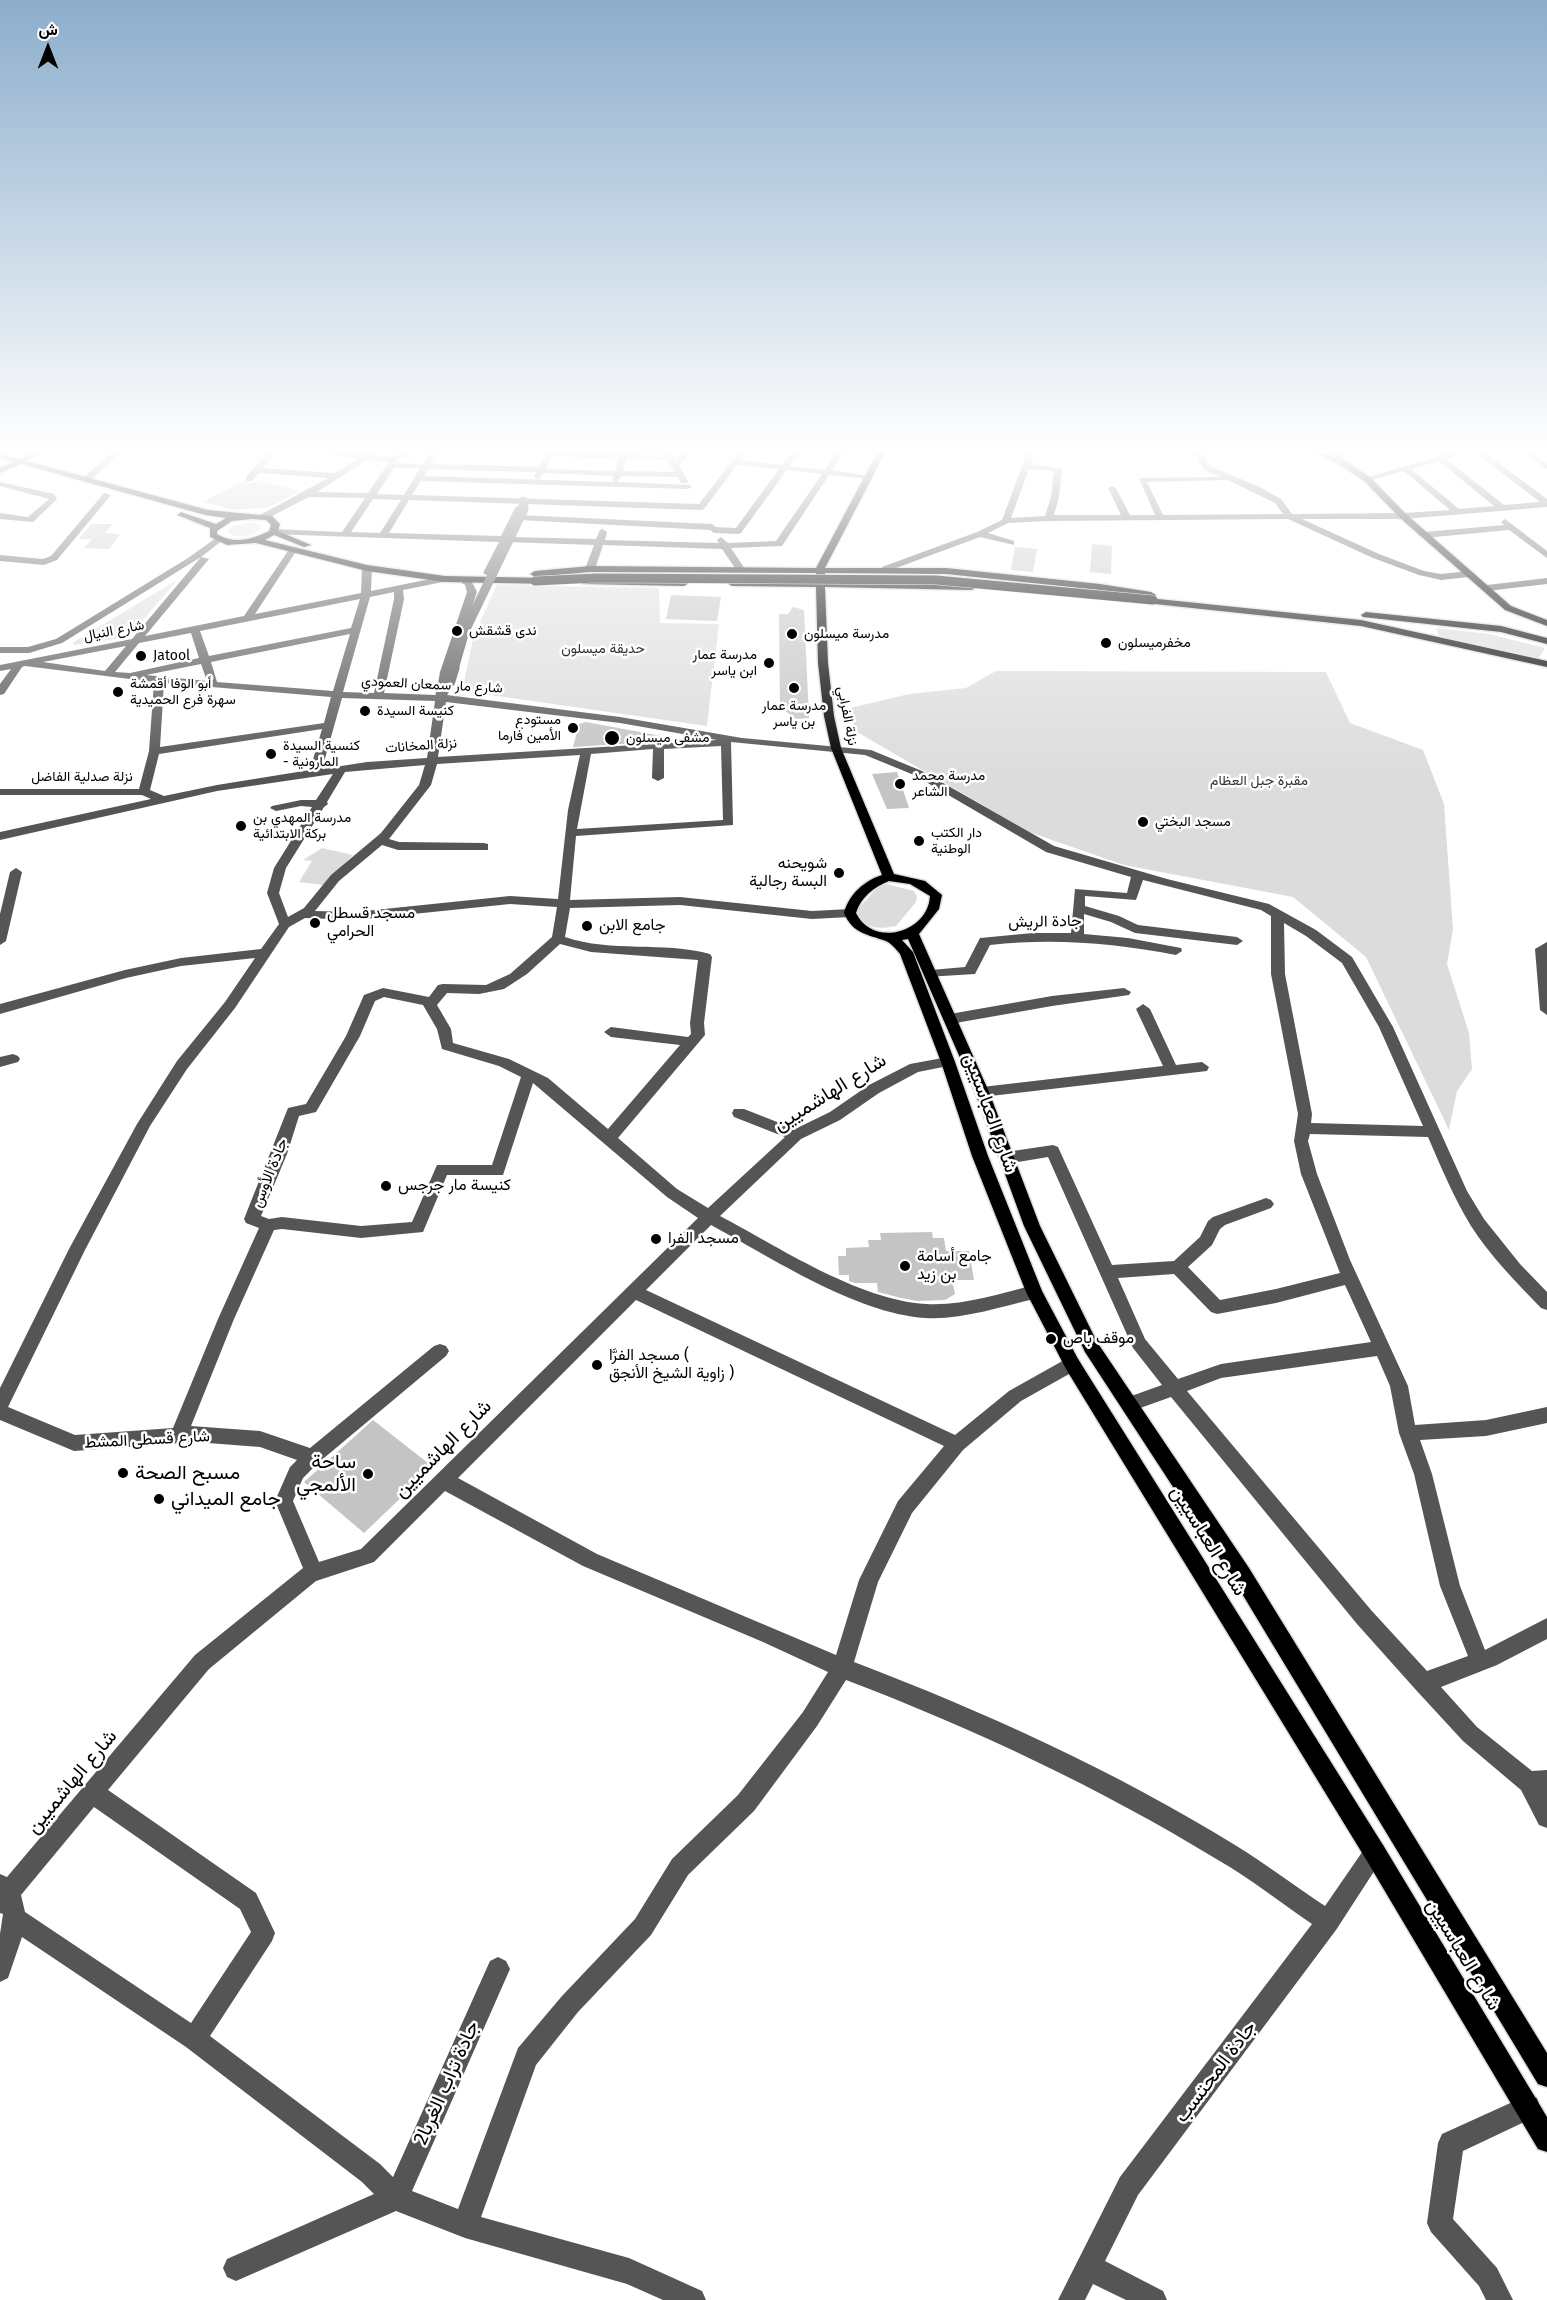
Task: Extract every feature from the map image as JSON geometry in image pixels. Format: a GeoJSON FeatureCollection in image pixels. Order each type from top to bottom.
{"type":"FeatureCollection","features":[{"type":"Feature","properties":{"kind":"main road"},"geometry":{"type":"LineString","coordinates":[[336,560],[368,568],[463,580],[535,577],[936,580],[1272,609],[1361,619],[1422,621],[1501,629],[1547,641]]}},
{"type":"Feature","properties":{"kind":"main road"},"geometry":{"type":"LineString","coordinates":[[370,560],[420,568],[535,577],[820,586],[960,586],[1151,598]]}},
{"type":"Feature","properties":{"kind":"main road"},"geometry":{"type":"LineString","coordinates":[[820,569],[825,560]]}},
{"type":"Feature","properties":{"kind":"main road"},"geometry":{"type":"LineString","coordinates":[[1453,560],[1508,608],[1545,621]]}},
{"type":"Feature","properties":{"kind":"main road"},"geometry":{"type":"LineString","coordinates":[[535,577],[590,569],[885,569],[990,575],[1100,587],[1151,598]]}},
{"type":"Feature","properties":{"kind":"main road","name":"نزلة الفرابي"},"geometry":{"type":"LineString","coordinates":[[820,569],[823,663],[829,716],[836,748],[889,878]]}},
{"type":"Feature","properties":{"kind":"main road"},"geometry":{"type":"LineString","coordinates":[[1501,629],[1508,608]]}},
{"type":"Feature","properties":{"kind":"main road"},"geometry":{"type":"LineString","coordinates":[[1361,619],[1424,637],[1546,662]]}},
{"type":"Feature","properties":{"kind":"main road"},"geometry":{"type":"LineString","coordinates":[[1422,621],[1424,637]]}},
{"type":"Feature","properties":{"kind":"main road"},"geometry":{"type":"LineString","coordinates":[[889,878],[910,880],[926,886],[936,895],[934,906],[912,933],[891,937],[866,931],[856,925],[850,913],[854,902],[874,882],[889,878]]}},
{"type":"Feature","properties":{"kind":"main road","name":"شارع العباسيين"},"geometry":{"type":"LineString","coordinates":[[912,933],[982,1092],[1032,1226],[1091,1347],[1242,1575],[1547,2075]]}},
{"type":"Feature","properties":{"kind":"main road","name":"شارع العباسيين"},"geometry":{"type":"LineString","coordinates":[[891,937],[906,952],[948,1062],[980,1156],[1034,1292],[1072,1364],[1375,1853],[1547,2140]]}},
{"type":"Feature","properties":{"kind":"street"},"geometry":{"type":"LineString","coordinates":[[26,560],[48,560]]}},
{"type":"Feature","properties":{"kind":"street"},"geometry":{"type":"LineString","coordinates":[[0,661],[2,656],[0,650],[18,651],[39,648],[66,637],[190,560]]}},
{"type":"Feature","properties":{"kind":"street"},"geometry":{"type":"LineString","coordinates":[[108,675],[203,560]]}},
{"type":"Feature","properties":{"kind":"street"},"geometry":{"type":"LineString","coordinates":[[248,618],[286,560]]}},
{"type":"Feature","properties":{"kind":"street"},"geometry":{"type":"LineString","coordinates":[[488,573],[494,560]]}},
{"type":"Feature","properties":{"kind":"street"},"geometry":{"type":"LineString","coordinates":[[440,696],[450,681],[465,632],[499,560]]}},
{"type":"Feature","properties":{"kind":"street"},"geometry":{"type":"LineString","coordinates":[[590,569],[594,560]]}},
{"type":"Feature","properties":{"kind":"street"},"geometry":{"type":"LineString","coordinates":[[734,560],[740,569]]}},
{"type":"Feature","properties":{"kind":"street"},"geometry":{"type":"LineString","coordinates":[[885,569],[909,560]]}},
{"type":"Feature","properties":{"kind":"street"},"geometry":{"type":"LineString","coordinates":[[1388,560],[1422,573],[1441,577],[1468,574]]}},
{"type":"Feature","properties":{"kind":"street"},"geometry":{"type":"LineString","coordinates":[[315,773],[366,594],[368,568]]}},
{"type":"Feature","properties":{"kind":"street","name":"شارع النيال"},"geometry":{"type":"LineString","coordinates":[[0,668],[445,579]]}},
{"type":"Feature","properties":{"kind":"street"},"geometry":{"type":"LineString","coordinates":[[0,1406],[77,1249],[144,1124],[182,1065],[230,1005],[285,924],[303,914],[335,879],[380,840],[425,785],[432,761],[440,696],[451,651],[472,592],[470,584],[463,580]]}},
{"type":"Feature","properties":{"kind":"street"},"geometry":{"type":"LineString","coordinates":[[1487,588],[1547,581]]}},
{"type":"Feature","properties":{"kind":"street"},"geometry":{"type":"LineString","coordinates":[[378,696],[399,599],[398,588]]}},
{"type":"Feature","properties":{"kind":"street"},"geometry":{"type":"LineString","coordinates":[[195,629],[213,685]]}},
{"type":"Feature","properties":{"kind":"street"},"geometry":{"type":"LineString","coordinates":[[124,676],[356,630]]}},
{"type":"Feature","properties":{"kind":"street","name":"شارع النيال"},"geometry":{"type":"LineString","coordinates":[[66,637],[62,646],[71,653]]}},
{"type":"Feature","properties":{"kind":"street"},"geometry":{"type":"LineString","coordinates":[[0,692],[22,663]]}},
{"type":"Feature","properties":{"kind":"street","name":"شارع مار سمعان العمودي"},"geometry":{"type":"LineString","coordinates":[[22,663],[108,675],[213,685],[378,696],[440,696],[580,714],[742,741],[867,752],[918,773],[1050,849],[1265,907],[1311,933],[1347,960],[1386,1028],[1460,1192],[1478,1223],[1514,1269],[1547,1303]]}},
{"type":"Feature","properties":{"kind":"street"},"geometry":{"type":"LineString","coordinates":[[144,792],[153,751],[159,680]]}},
{"type":"Feature","properties":{"kind":"street"},"geometry":{"type":"LineString","coordinates":[[153,751],[329,725]]}},
{"type":"Feature","properties":{"kind":"street","name":"نزلة المخانات"},"geometry":{"type":"LineString","coordinates":[[0,836],[217,788],[342,768],[610,748],[742,741]]}},
{"type":"Feature","properties":{"kind":"street"},"geometry":{"type":"LineString","coordinates":[[572,833],[729,824],[725,765],[726,743]]}},
{"type":"Feature","properties":{"kind":"street"},"geometry":{"type":"LineString","coordinates":[[658,778],[659,747]]}},
{"type":"Feature","properties":{"kind":"street"},"geometry":{"type":"LineString","coordinates":[[586,751],[584,777],[574,810],[565,904],[558,939],[522,971],[499,987],[443,988],[430,1004],[444,1029],[447,1046],[504,1062],[543,1082],[672,1193],[709,1217],[838,1286],[879,1301],[925,1311],[964,1309],[1034,1292]]}},
{"type":"Feature","properties":{"kind":"street"},"geometry":{"type":"LineString","coordinates":[[285,924],[273,893],[280,868],[322,804],[342,768]]}},
{"type":"Feature","properties":{"kind":"street","name":"نزلة صدلية الفاضل"},"geometry":{"type":"LineString","coordinates":[[0,792],[144,792],[163,800]]}},
{"type":"Feature","properties":{"kind":"street"},"geometry":{"type":"LineString","coordinates":[[276,808],[301,803],[322,804]]}},
{"type":"Feature","properties":{"kind":"street"},"geometry":{"type":"LineString","coordinates":[[380,840],[398,846],[484,847]]}},
{"type":"Feature","properties":{"kind":"street"},"geometry":{"type":"LineString","coordinates":[[0,941],[16,872]]}},
{"type":"Feature","properties":{"kind":"street"},"geometry":{"type":"LineString","coordinates":[[1077,938],[1079,892],[1132,897],[1138,874]]}},
{"type":"Feature","properties":{"kind":"street"},"geometry":{"type":"LineString","coordinates":[[303,914],[355,916],[510,900],[565,904],[680,901],[812,915],[850,913]]}},
{"type":"Feature","properties":{"kind":"street"},"geometry":{"type":"LineString","coordinates":[[1078,908],[1115,919],[1135,929],[1237,941]]}},
{"type":"Feature","properties":{"kind":"street"},"geometry":{"type":"LineString","coordinates":[[1276,912],[1278,974],[1305,1114],[1301,1141],[1308,1174],[1399,1386],[1408,1433],[1423,1474],[1450,1586],[1480,1662]]}},
{"type":"Feature","properties":{"kind":"street","name":"جادة الريش"},"geometry":{"type":"LineString","coordinates":[[931,974],[970,971],[985,941],[1018,937],[1131,941],[1176,951]]}},
{"type":"Feature","properties":{"kind":"street"},"geometry":{"type":"LineString","coordinates":[[558,939],[568,944],[591,947],[686,953],[705,957],[697,1023],[698,1035],[608,1139]]}},
{"type":"Feature","properties":{"kind":"street"},"geometry":{"type":"LineString","coordinates":[[1547,946],[1541,949],[1547,1010]]}},
{"type":"Feature","properties":{"kind":"street"},"geometry":{"type":"LineString","coordinates":[[0,1009],[181,962],[266,953]]}},
{"type":"Feature","properties":{"kind":"street","name":"جادة الأوس"},"geometry":{"type":"LineString","coordinates":[[179,1435],[226,1319],[268,1225],[252,1219],[279,1154],[293,1112],[311,1107],[353,1036],[369,998],[383,992],[428,1000],[430,1004]]}},
{"type":"Feature","properties":{"kind":"street"},"geometry":{"type":"LineString","coordinates":[[950,1019],[1052,1000],[1124,992]]}},
{"type":"Feature","properties":{"kind":"street"},"geometry":{"type":"LineString","coordinates":[[1143,1009],[1171,1069]]}},
{"type":"Feature","properties":{"kind":"street"},"geometry":{"type":"LineString","coordinates":[[611,1032],[691,1042]]}},
{"type":"Feature","properties":{"kind":"street","name":"شارع الهاشميين"},"geometry":{"type":"LineString","coordinates":[[6,1899],[92,1792],[202,1662],[314,1572],[367,1556],[709,1217],[796,1136],[915,1068],[948,1062]]}},
{"type":"Feature","properties":{"kind":"street"},"geometry":{"type":"LineString","coordinates":[[982,1092],[1202,1067]]}},
{"type":"Feature","properties":{"kind":"street"},"geometry":{"type":"LineString","coordinates":[[268,1225],[282,1223],[361,1232],[417,1228],[442,1169],[498,1170],[530,1075]]}},
{"type":"Feature","properties":{"kind":"street"},"geometry":{"type":"LineString","coordinates":[[739,1113],[796,1136]]}},
{"type":"Feature","properties":{"kind":"street"},"geometry":{"type":"LineString","coordinates":[[1303,1128],[1434,1132]]}},
{"type":"Feature","properties":{"kind":"street"},"geometry":{"type":"LineString","coordinates":[[1006,1158],[1053,1151],[1139,1343],[1364,1617],[1423,1683],[1470,1734],[1538,1782],[1547,1817]]}},
{"type":"Feature","properties":{"kind":"street"},"geometry":{"type":"LineString","coordinates":[[1109,1272],[1178,1267],[1206,1241],[1214,1225],[1219,1221],[1266,1204]]}},
{"type":"Feature","properties":{"kind":"street"},"geometry":{"type":"LineString","coordinates":[[1178,1267],[1217,1307],[1276,1296],[1350,1276]]}},
{"type":"Feature","properties":{"kind":"street"},"geometry":{"type":"LineString","coordinates":[[634,1293],[957,1444]]}},
{"type":"Feature","properties":{"kind":"street"},"geometry":{"type":"LineString","coordinates":[[1129,1404],[1221,1371],[1383,1348]]}},
{"type":"Feature","properties":{"kind":"street"},"geometry":{"type":"LineString","coordinates":[[314,1572],[284,1502],[296,1473],[312,1457],[440,1351]]}},
{"type":"Feature","properties":{"kind":"street"},"geometry":{"type":"LineString","coordinates":[[465,2225],[527,2057],[570,2004],[642,1927],[680,1867],[746,1803],[810,1719],[842,1668],[869,1580],[905,1507],[957,1444],[1015,1396],[1072,1364]]}},
{"type":"Feature","properties":{"kind":"street","name":"شارع قسطى المشط"},"geometry":{"type":"LineString","coordinates":[[0,1412],[74,1443],[195,1434],[260,1439],[312,1457]]}},
{"type":"Feature","properties":{"kind":"street"},"geometry":{"type":"LineString","coordinates":[[1408,1433],[1486,1428],[1547,1415]]}},
{"type":"Feature","properties":{"kind":"street"},"geometry":{"type":"LineString","coordinates":[[442,1480],[590,1560],[770,1635],[842,1668],[931,1702],[1107,1784],[1228,1853],[1328,1922]]}},
{"type":"Feature","properties":{"kind":"street"},"geometry":{"type":"LineString","coordinates":[[1423,1683],[1480,1662],[1547,1628]]}},
{"type":"Feature","properties":{"kind":"street"},"geometry":{"type":"LineString","coordinates":[[92,1792],[248,1901],[264,1933],[194,2039]]}},
{"type":"Feature","properties":{"kind":"street","name":"جادة المحتسب"},"geometry":{"type":"LineString","coordinates":[[1071,2300],[1129,2186],[1328,1922],[1375,1853]]}},
{"type":"Feature","properties":{"kind":"street"},"geometry":{"type":"LineString","coordinates":[[6,1899],[371,2173],[396,2198],[465,2225],[629,2271],[693,2300]]}},
{"type":"Feature","properties":{"kind":"street"},"geometry":{"type":"LineString","coordinates":[[0,1970],[6,1899]]}},
{"type":"Feature","properties":{"kind":"street","name":"جادة تراب الغربا2"},"geometry":{"type":"LineString","coordinates":[[396,2198],[498,1969]]}},
{"type":"Feature","properties":{"kind":"street"},"geometry":{"type":"LineString","coordinates":[[1500,2300],[1488,2277],[1440,2223],[1449,2154],[1451,2142],[1527,2107]]}},
{"type":"Feature","properties":{"kind":"street"},"geometry":{"type":"LineString","coordinates":[[236,2268],[396,2198]]}},
{"type":"Feature","properties":{"kind":"street"},"geometry":{"type":"LineString","coordinates":[[1088,2266],[1154,2300]]}},
{"type":"Feature","properties":{"kind":"green space"},"geometry":{"type":"Polygon","coordinates":[[[177,580],[129,637],[73,645],[74,642],[177,580]]]}},
{"type":"Feature","properties":{"kind":"green space","name":"حديقة ميسلون"},"geometry":{"type":"Polygon","coordinates":[[[497,585],[659,588],[660,623],[719,624],[707,726],[462,691],[474,635],[497,585]]]}},
{"type":"Feature","properties":{"kind":"green space"},"geometry":{"type":"Polygon","coordinates":[[[1436,628],[1489,634],[1545,648],[1539,658],[1439,636],[1436,628]]]}},
{"type":"Feature","properties":{"kind":"green space","name":"مقبرة جبل العظام"},"geometry":{"type":"Polygon","coordinates":[[[996,671],[1326,672],[1350,723],[1423,750],[1444,804],[1453,929],[1447,964],[1469,1033],[1472,1069],[1457,1091],[1449,1130],[1366,957],[1293,897],[1124,865],[1029,832],[857,732],[846,709],[909,694],[966,688],[996,671]]]}},
{"type":"Feature","properties":{"kind":"green space"},"geometry":{"type":"Polygon","coordinates":[[[322,848],[353,855],[323,885],[299,882],[312,861],[303,860],[322,848]]]}},
{"type":"Feature","properties":{"kind":"green space"},"geometry":{"type":"Polygon","coordinates":[[[887,884],[914,891],[917,896],[916,902],[896,926],[872,927],[855,912],[879,886],[887,884]]]}},
{"type":"Feature","properties":{"kind":"building"},"geometry":{"type":"Polygon","coordinates":[[[1013,560],[1035,560],[1033,572],[1011,570],[1013,560]]]}},
{"type":"Feature","properties":{"kind":"building"},"geometry":{"type":"Polygon","coordinates":[[[1091,560],[1111,560],[1111,574],[1090,572],[1091,560]]]}},
{"type":"Feature","properties":{"kind":"building"},"geometry":{"type":"Polygon","coordinates":[[[671,595],[721,597],[717,621],[666,619],[671,595]]]}},
{"type":"Feature","properties":{"kind":"building"},"geometry":{"type":"Polygon","coordinates":[[[793,607],[804,610],[809,718],[796,719],[784,710],[780,710],[779,614],[788,614],[793,607]]]}},
{"type":"Feature","properties":{"kind":"building","name":"مشفى ميسلون"},"geometry":{"type":"Polygon","coordinates":[[[586,722],[667,737],[667,741],[573,747],[579,724],[586,722]]]}},
{"type":"Feature","properties":{"kind":"building"},"geometry":{"type":"Polygon","coordinates":[[[897,772],[909,808],[887,809],[872,774],[897,772]]]}},
{"type":"Feature","properties":{"kind":"building","name":"جامع أسامة بن زيد"},"geometry":{"type":"Polygon","coordinates":[[[932,1232],[933,1238],[944,1238],[946,1251],[969,1251],[974,1280],[952,1280],[955,1294],[945,1300],[918,1301],[901,1298],[878,1292],[877,1283],[855,1283],[849,1281],[849,1275],[839,1275],[838,1256],[846,1256],[846,1248],[869,1247],[868,1240],[881,1240],[880,1233],[932,1232]]]}},
{"type":"Feature","properties":{"kind":"building","name":"ساحة الألمجي"},"geometry":{"type":"Polygon","coordinates":[[[373,1420],[433,1467],[364,1533],[304,1482],[373,1420]]]}},
{"type":"Feature","properties":{"kind":"place","name":"ندى قشقش"},"geometry":{"type":"Point","coordinates":[457,631]}},
{"type":"Feature","properties":{"kind":"place","name":"مدرسة ميسلون"},"geometry":{"type":"Point","coordinates":[792,634]}},
{"type":"Feature","properties":{"kind":"place","name":"مخفرميسلون"},"geometry":{"type":"Point","coordinates":[1106,643]}},
{"type":"Feature","properties":{"kind":"place","name":"Jatool"},"geometry":{"type":"Point","coordinates":[141,656]}},
{"type":"Feature","properties":{"kind":"place","name":"مدرسة عمار ابن ياسر"},"geometry":{"type":"Point","coordinates":[769,663]}},
{"type":"Feature","properties":{"kind":"place","name":"مدرسة عمار بن ياسر"},"geometry":{"type":"Point","coordinates":[794,688]}},
{"type":"Feature","properties":{"kind":"place","name":"أبو الوفا أقمشة سهرة فرع الحميدية"},"geometry":{"type":"Point","coordinates":[118,692]}},
{"type":"Feature","properties":{"kind":"place","name":"كنيسة السيدة"},"geometry":{"type":"Point","coordinates":[365,711]}},
{"type":"Feature","properties":{"kind":"place","name":"مستودع الأمين فارما"},"geometry":{"type":"Point","coordinates":[573,728]}},
{"type":"Feature","properties":{"kind":"place","name":"مشفى ميسلون"},"geometry":{"type":"Point","coordinates":[612,738]}},
{"type":"Feature","properties":{"kind":"place","name":"كنسية السيدة - المارونية"},"geometry":{"type":"Point","coordinates":[271,754]}},
{"type":"Feature","properties":{"kind":"place","name":"مدرسة محمد الشاعر"},"geometry":{"type":"Point","coordinates":[900,784]}},
{"type":"Feature","properties":{"kind":"place","name":"مسجد البختي"},"geometry":{"type":"Point","coordinates":[1143,822]}},
{"type":"Feature","properties":{"kind":"place","name":"مدرسة المهدي بن بركة الابتدائية"},"geometry":{"type":"Point","coordinates":[241,826]}},
{"type":"Feature","properties":{"kind":"place","name":"دار الكتب الوطنية"},"geometry":{"type":"Point","coordinates":[919,841]}},
{"type":"Feature","properties":{"kind":"place","name":"شويحنه البسة رجالية"},"geometry":{"type":"Point","coordinates":[839,873]}},
{"type":"Feature","properties":{"kind":"place","name":"مسجد قسطل الحرامي"},"geometry":{"type":"Point","coordinates":[315,923]}},
{"type":"Feature","properties":{"kind":"place","name":"جامع الابن"},"geometry":{"type":"Point","coordinates":[587,926]}},
{"type":"Feature","properties":{"kind":"place","name":"كنيسة مار جرجس"},"geometry":{"type":"Point","coordinates":[386,1186]}},
{"type":"Feature","properties":{"kind":"place","name":"مسجد الفرا"},"geometry":{"type":"Point","coordinates":[656,1239]}},
{"type":"Feature","properties":{"kind":"place","name":"جامع أسامة بن زيد"},"geometry":{"type":"Point","coordinates":[905,1266]}},
{"type":"Feature","properties":{"kind":"place","name":"موقف باص"},"geometry":{"type":"Point","coordinates":[1051,1339]}},
{"type":"Feature","properties":{"kind":"place","name":"مسجد الفرَّا ( زاوية الشيخ الأنجق )"},"geometry":{"type":"Point","coordinates":[597,1365]}},
{"type":"Feature","properties":{"kind":"place","name":"مسبح الصحة"},"geometry":{"type":"Point","coordinates":[123,1473]}},
{"type":"Feature","properties":{"kind":"place","name":"ساحة الألمجي"},"geometry":{"type":"Point","coordinates":[368,1474]}},
{"type":"Feature","properties":{"kind":"place","name":"جامع الميداني"},"geometry":{"type":"Point","coordinates":[159,1499]}}]}
